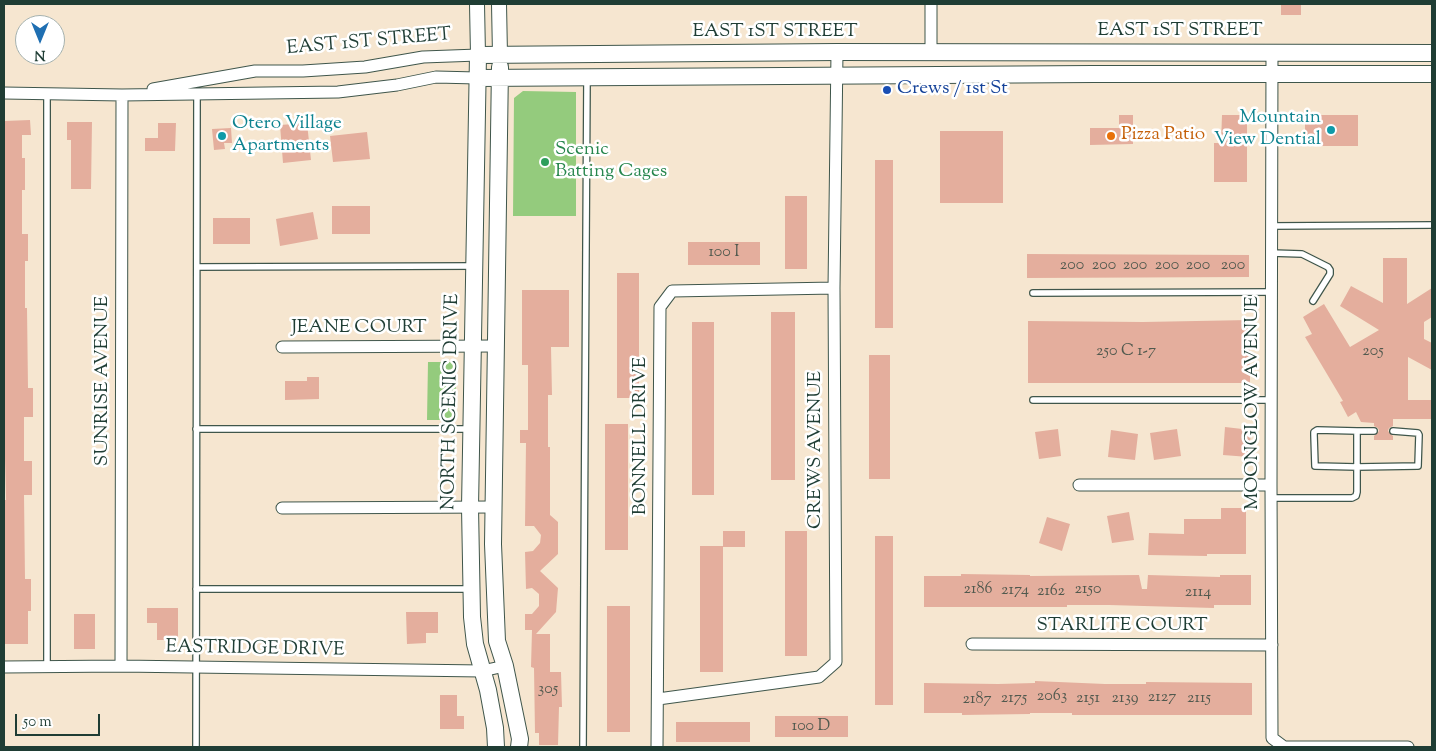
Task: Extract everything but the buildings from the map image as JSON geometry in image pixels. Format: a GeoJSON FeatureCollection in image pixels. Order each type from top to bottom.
{"type":"FeatureCollection","features":[{"type":"Feature","properties":{"kind":"main road","name":"EAST 1ST STREET"},"geometry":{"type":"LineString","coordinates":[[478,55],[836,52],[1432,53]]}},
{"type":"Feature","properties":{"kind":"main road","name":"NORTH SCENIC DRIVE"},"geometry":{"type":"LineString","coordinates":[[478,55],[470,507],[471,589],[475,644],[488,690],[496,747]]}},
{"type":"Feature","properties":{"kind":"main road"},"geometry":{"type":"LineString","coordinates":[[500,55],[493,544],[497,641],[505,666],[520,739],[519,747]]}},
{"type":"Feature","properties":{"kind":"main road","name":"EAST 1ST STREET"},"geometry":{"type":"LineString","coordinates":[[477,78],[587,76],[1432,74]]}},
{"type":"Feature","properties":{"kind":"street"},"geometry":{"type":"LineString","coordinates":[[477,4],[478,55]]}},
{"type":"Feature","properties":{"kind":"street"},"geometry":{"type":"LineString","coordinates":[[499,4],[500,55]]}},
{"type":"Feature","properties":{"kind":"street"},"geometry":{"type":"LineString","coordinates":[[931,4],[931,52]]}},
{"type":"Feature","properties":{"kind":"street","name":"CREWS AVENUE"},"geometry":{"type":"LineString","coordinates":[[658,700],[819,676],[836,662],[834,288],[836,52]]}},
{"type":"Feature","properties":{"kind":"street","name":"MOONGLOW AVENUE"},"geometry":{"type":"LineString","coordinates":[[1272,52],[1272,738],[1284,747]]}},
{"type":"Feature","properties":{"kind":"street","name":"EAST 1ST STREET"},"geometry":{"type":"LineString","coordinates":[[122,95],[255,71],[303,71],[366,67],[423,56],[478,55]]}},
{"type":"Feature","properties":{"kind":"street","name":"EAST 1ST STREET"},"geometry":{"type":"LineString","coordinates":[[4,94],[197,95],[338,92],[397,86],[436,77],[477,78]]}},
{"type":"Feature","properties":{"kind":"street","name":"SUNRISE AVENUE"},"geometry":{"type":"LineString","coordinates":[[121,666],[122,95]]}},
{"type":"Feature","properties":{"kind":"street","name":"BONNELL DRIVE"},"geometry":{"type":"LineString","coordinates":[[657,747],[660,308],[672,291],[834,288]]}},
{"type":"Feature","properties":{"kind":"street","name":"JEANE COURT"},"geometry":{"type":"LineString","coordinates":[[282,347],[496,346]]}},
{"type":"Feature","properties":{"kind":"street"},"geometry":{"type":"LineString","coordinates":[[1079,485],[1271,485]]}},
{"type":"Feature","properties":{"kind":"street"},"geometry":{"type":"LineString","coordinates":[[282,508],[494,507]]}},
{"type":"Feature","properties":{"kind":"street","name":"STARLITE COURT"},"geometry":{"type":"LineString","coordinates":[[972,644],[1272,645]]}},
{"type":"Feature","properties":{"kind":"street","name":"EASTRIDGE DRIVE"},"geometry":{"type":"LineString","coordinates":[[4,667],[121,666],[482,670],[505,666]]}},
{"type":"Feature","properties":{"kind":"street"},"geometry":{"type":"LineString","coordinates":[[1284,747],[1408,747]]}},
{"type":"Feature","properties":{"kind":"lane"},"geometry":{"type":"LineString","coordinates":[[583,747],[587,76]]}},
{"type":"Feature","properties":{"kind":"lane"},"geometry":{"type":"LineString","coordinates":[[47,93],[47,666]]}},
{"type":"Feature","properties":{"kind":"lane"},"geometry":{"type":"LineString","coordinates":[[196,747],[197,95]]}},
{"type":"Feature","properties":{"kind":"lane"},"geometry":{"type":"LineString","coordinates":[[1272,226],[1432,225]]}},
{"type":"Feature","properties":{"kind":"lane"},"geometry":{"type":"LineString","coordinates":[[1271,253],[1302,254],[1328,267],[1330,274],[1313,301]]}},
{"type":"Feature","properties":{"kind":"lane"},"geometry":{"type":"LineString","coordinates":[[196,267],[474,266]]}},
{"type":"Feature","properties":{"kind":"lane"},"geometry":{"type":"LineString","coordinates":[[1033,293],[1271,292]]}},
{"type":"Feature","properties":{"kind":"lane"},"geometry":{"type":"LineString","coordinates":[[1033,400],[1271,400]]}},
{"type":"Feature","properties":{"kind":"lane"},"geometry":{"type":"LineString","coordinates":[[196,429],[472,429]]}},
{"type":"Feature","properties":{"kind":"lane"},"geometry":{"type":"LineString","coordinates":[[1374,431],[1317,430],[1314,432],[1315,466],[1418,466],[1418,433],[1393,431]]}},
{"type":"Feature","properties":{"kind":"lane"},"geometry":{"type":"LineString","coordinates":[[1271,498],[1352,498],[1356,496],[1357,431]]}},
{"type":"Feature","properties":{"kind":"lane"},"geometry":{"type":"LineString","coordinates":[[196,589],[471,589]]}},
{"type":"Feature","properties":{"kind":"green space","name":"Scenic Batting Cages"},"geometry":{"type":"Polygon","coordinates":[[[523,91],[576,92],[576,216],[513,216],[514,98],[523,91]]]}},
{"type":"Feature","properties":{"kind":"green space"},"geometry":{"type":"Polygon","coordinates":[[[428,362],[456,362],[456,420],[427,420],[428,362]]]}},
{"type":"Feature","properties":{"kind":"place","name":"Crews / 1st St"},"geometry":{"type":"Point","coordinates":[887,90]}},
{"type":"Feature","properties":{"kind":"place","name":"Mountain View Dential"},"geometry":{"type":"Point","coordinates":[1331,130]}},
{"type":"Feature","properties":{"kind":"place","name":"Otero Village Apartments"},"geometry":{"type":"Point","coordinates":[222,136]}},
{"type":"Feature","properties":{"kind":"place","name":"Pizza Patio"},"geometry":{"type":"Point","coordinates":[1111,136]}},
{"type":"Feature","properties":{"kind":"place","name":"Scenic Batting Cages"},"geometry":{"type":"Point","coordinates":[545,162]}}]}
